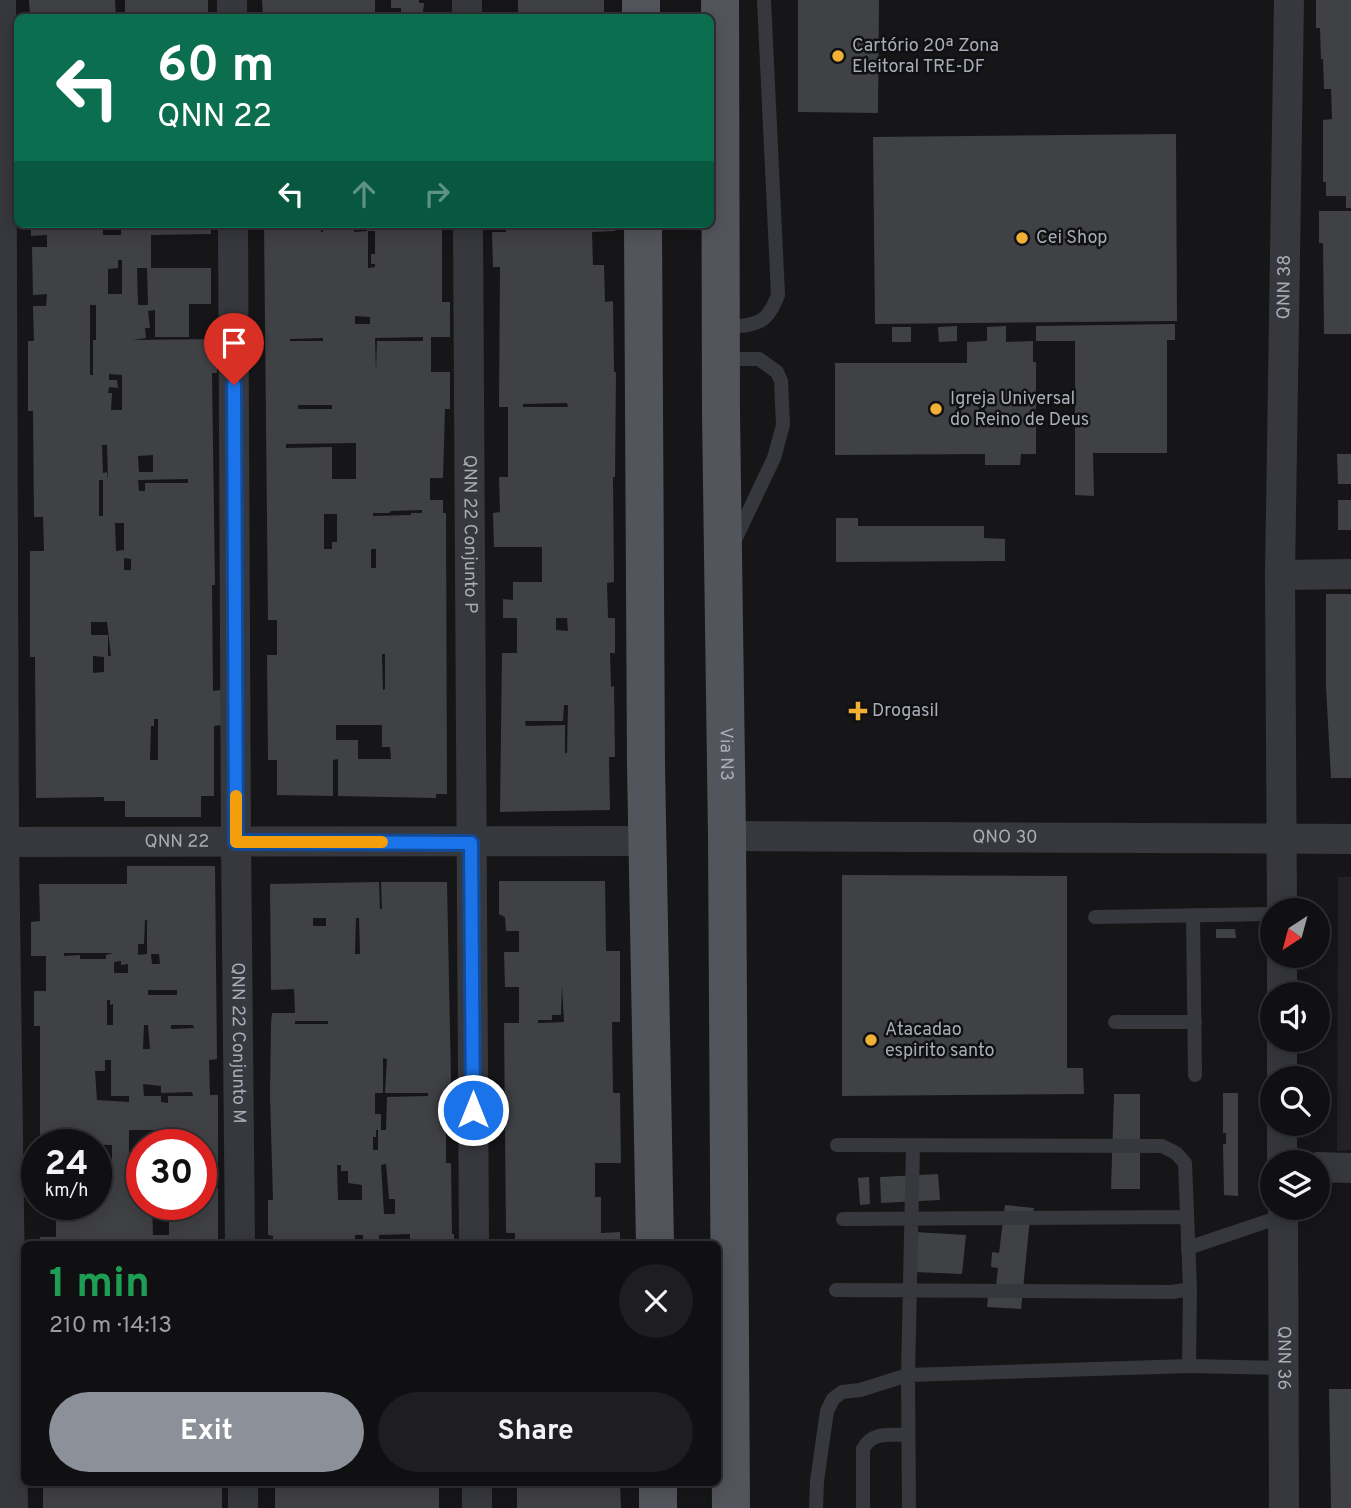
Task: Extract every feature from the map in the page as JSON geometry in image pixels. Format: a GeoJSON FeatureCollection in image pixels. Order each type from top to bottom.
{"type":"FeatureCollection","features":[{"type":"Feature","properties":{"kind":"main road","name":"Via N3"},"geometry":{"type":"LineString","coordinates":[[720,0],[715,54],[722,344],[727,836],[724,1384],[731,1508]]}},
{"type":"Feature","properties":{"kind":"main road"},"geometry":{"type":"LineString","coordinates":[[643,228],[647,841],[655,1241]]}},
{"type":"Feature","properties":{"kind":"main road"},"geometry":{"type":"LineString","coordinates":[[700,228],[702,309],[722,413]]}},
{"type":"Feature","properties":{"kind":"main road"},"geometry":{"type":"LineString","coordinates":[[652,1030],[671,1177],[672,1241]]}},
{"type":"Feature","properties":{"kind":"main road"},"geometry":{"type":"LineString","coordinates":[[658,1486],[658,1508]]}},
{"type":"Feature","properties":{"kind":"main road"},"geometry":{"type":"LineString","coordinates":[[711,1486],[711,1508]]}},
{"type":"Feature","properties":{"kind":"street"},"geometry":{"type":"LineString","coordinates":[[1,0],[2,842],[13,1508]]}},
{"type":"Feature","properties":{"kind":"street","name":"QNN 38"},"geometry":{"type":"LineString","coordinates":[[1282,840],[1280,575],[1289,0]]}},
{"type":"Feature","properties":{"kind":"street","name":"QNN 22 Conjunto M"},"geometry":{"type":"LineString","coordinates":[[233,228],[240,1241]]}},
{"type":"Feature","properties":{"kind":"street","name":"QNN 22 Conjunto P"},"geometry":{"type":"LineString","coordinates":[[468,228],[474,1241]]}},
{"type":"Feature","properties":{"kind":"street"},"geometry":{"type":"LineString","coordinates":[[1280,575],[1351,574]]}},
{"type":"Feature","properties":{"kind":"street","name":"QNO 30"},"geometry":{"type":"LineString","coordinates":[[727,836],[1351,839]]}},
{"type":"Feature","properties":{"kind":"street"},"geometry":{"type":"LineString","coordinates":[[1282,840],[1282,898]]}},
{"type":"Feature","properties":{"kind":"street","name":"QNN 22"},"geometry":{"type":"LineString","coordinates":[[2,842],[647,841]]}},
{"type":"Feature","properties":{"kind":"street"},"geometry":{"type":"LineString","coordinates":[[1330,1167],[1351,1168]]}},
{"type":"Feature","properties":{"kind":"street","name":"QNN 36"},"geometry":{"type":"LineString","coordinates":[[1283,1220],[1284,1508]]}},
{"type":"Feature","properties":{"kind":"street"},"geometry":{"type":"LineString","coordinates":[[243,1486],[243,1508]]}},
{"type":"Feature","properties":{"kind":"street"},"geometry":{"type":"LineString","coordinates":[[477,1486],[477,1508]]}},
{"type":"Feature","properties":{"kind":"lane"},"geometry":{"type":"LineString","coordinates":[[722,344],[763,320],[771,313],[778,295],[764,0]]}},
{"type":"Feature","properties":{"kind":"lane"},"geometry":{"type":"LineString","coordinates":[[722,344],[759,359],[777,372],[781,381],[783,425],[764,483],[723,562]]}},
{"type":"Feature","properties":{"kind":"lane"},"geometry":{"type":"LineString","coordinates":[[1095,917],[1260,914]]}},
{"type":"Feature","properties":{"kind":"lane"},"geometry":{"type":"LineString","coordinates":[[1193,915],[1195,1076]]}},
{"type":"Feature","properties":{"kind":"lane"},"geometry":{"type":"LineString","coordinates":[[1115,1021],[1195,1022]]}},
{"type":"Feature","properties":{"kind":"lane"},"geometry":{"type":"LineString","coordinates":[[837,1145],[1162,1146],[1176,1153],[1185,1163],[1190,1289],[1189,1366]]}},
{"type":"Feature","properties":{"kind":"lane"},"geometry":{"type":"LineString","coordinates":[[909,1508],[908,1375],[913,1146]]}},
{"type":"Feature","properties":{"kind":"lane"},"geometry":{"type":"LineString","coordinates":[[843,1219],[1187,1217]]}},
{"type":"Feature","properties":{"kind":"lane"},"geometry":{"type":"LineString","coordinates":[[1188,1248],[1262,1220]]}},
{"type":"Feature","properties":{"kind":"lane"},"geometry":{"type":"LineString","coordinates":[[836,1290],[1172,1292],[1190,1289]]}},
{"type":"Feature","properties":{"kind":"lane"},"geometry":{"type":"LineString","coordinates":[[817,1508],[817,1481],[827,1411],[833,1399],[842,1392],[860,1390],[908,1375],[1189,1366],[1283,1368]]}},
{"type":"Feature","properties":{"kind":"lane"},"geometry":{"type":"LineString","coordinates":[[863,1508],[863,1449],[866,1443],[880,1435],[908,1435]]}},
{"type":"Feature","properties":{"kind":"shaded area"},"geometry":{"type":"Polygon","coordinates":[[[1338,877],[1351,877],[1351,1150],[1337,1151],[1338,877]]]}},
{"type":"Feature","properties":{"kind":"building"},"geometry":{"type":"Polygon","coordinates":[[[29,0],[115,0],[116,14],[30,14],[29,0]]]}},
{"type":"Feature","properties":{"kind":"building"},"geometry":{"type":"Polygon","coordinates":[[[125,0],[208,0],[208,14],[125,14],[125,0]]]}},
{"type":"Feature","properties":{"kind":"building"},"geometry":{"type":"Polygon","coordinates":[[[262,0],[375,0],[375,14],[263,14],[262,0]]]}},
{"type":"Feature","properties":{"kind":"building"},"geometry":{"type":"Polygon","coordinates":[[[391,0],[419,0],[419,3],[424,3],[423,12],[420,14],[401,14],[401,8],[391,8],[391,0]]]}},
{"type":"Feature","properties":{"kind":"building"},"geometry":{"type":"Polygon","coordinates":[[[518,0],[604,0],[604,14],[518,14],[518,0]]]}},
{"type":"Feature","properties":{"kind":"building","name":"Cartório 20ª Zona Eleitoral TRE-DF"},"geometry":{"type":"Polygon","coordinates":[[[798,0],[879,0],[878,113],[798,112],[798,0]]]}},
{"type":"Feature","properties":{"kind":"building"},"geometry":{"type":"Polygon","coordinates":[[[1316,0],[1351,0],[1351,208],[1346,208],[1346,196],[1326,196],[1326,182],[1323,182],[1323,120],[1332,119],[1331,89],[1324,89],[1320,28],[1316,28],[1316,0]]]}},
{"type":"Feature","properties":{"kind":"building"},"geometry":{"type":"Polygon","coordinates":[[[1176,134],[1177,321],[875,324],[873,137],[1176,134]]]}},
{"type":"Feature","properties":{"kind":"building"},"geometry":{"type":"Polygon","coordinates":[[[1319,211],[1351,211],[1351,334],[1324,334],[1323,243],[1319,243],[1319,211]]]}},
{"type":"Feature","properties":{"kind":"building"},"geometry":{"type":"Polygon","coordinates":[[[31,228],[103,228],[103,235],[121,235],[121,228],[211,228],[211,234],[151,235],[151,268],[211,268],[211,304],[189,304],[189,337],[155,337],[155,310],[148,311],[150,328],[145,328],[146,338],[133,340],[217,339],[217,373],[212,373],[215,585],[212,585],[213,691],[221,690],[221,725],[214,726],[214,796],[201,796],[201,817],[125,817],[125,801],[104,801],[104,797],[36,798],[35,657],[30,657],[30,551],[44,551],[43,517],[34,517],[33,411],[28,411],[28,341],[34,341],[33,306],[46,306],[47,294],[33,295],[32,247],[47,247],[47,235],[31,236],[31,228]],[[118,260],[118,268],[108,269],[108,294],[122,294],[122,260],[118,260]],[[137,268],[138,305],[148,305],[147,268],[137,268]],[[90,305],[90,375],[93,375],[96,305],[90,305]],[[109,374],[109,380],[117,380],[118,388],[109,387],[108,393],[112,393],[111,410],[122,410],[122,375],[109,374]],[[102,445],[103,473],[107,472],[108,480],[107,445],[102,445]],[[153,455],[138,456],[139,472],[153,472],[153,455]],[[188,479],[138,480],[139,491],[145,491],[145,483],[188,483],[188,479]],[[99,480],[99,516],[103,516],[103,480],[99,480]],[[115,523],[116,551],[124,550],[124,523],[115,523]],[[124,558],[124,570],[131,570],[131,559],[124,558]],[[91,622],[91,635],[108,635],[108,656],[111,656],[107,622],[91,622]],[[93,656],[93,673],[104,672],[104,657],[93,656]],[[154,719],[154,726],[151,726],[150,760],[158,760],[158,719],[154,719]]]}},
{"type":"Feature","properties":{"kind":"building"},"geometry":{"type":"Polygon","coordinates":[[[264,228],[321,228],[323,232],[323,228],[354,228],[354,232],[367,231],[367,228],[442,228],[442,302],[450,302],[450,337],[431,337],[431,372],[450,372],[450,409],[445,409],[443,478],[430,478],[430,500],[443,500],[443,513],[446,513],[447,794],[436,794],[436,798],[338,796],[338,759],[333,760],[333,796],[277,795],[277,760],[268,760],[267,655],[277,655],[277,620],[268,620],[264,228]],[[368,231],[368,268],[375,267],[375,264],[371,264],[371,254],[375,254],[375,231],[368,231]],[[355,316],[355,324],[370,324],[370,317],[355,316]],[[423,337],[375,338],[376,372],[377,341],[423,341],[423,337]],[[323,338],[290,341],[323,341],[323,338]],[[298,405],[298,409],[332,409],[332,405],[298,405]],[[356,443],[286,444],[286,448],[332,447],[332,479],[356,479],[356,443]],[[422,510],[373,513],[373,516],[422,513],[422,510]],[[324,514],[324,549],[332,549],[332,542],[337,542],[337,514],[324,514]],[[371,549],[371,568],[376,568],[376,549],[371,549]],[[382,654],[383,690],[385,654],[382,654]],[[336,725],[336,740],[358,740],[358,759],[391,759],[390,747],[382,747],[382,725],[336,725]]]}},
{"type":"Feature","properties":{"kind":"building"},"geometry":{"type":"Polygon","coordinates":[[[506,228],[615,228],[615,231],[592,232],[593,265],[604,265],[605,302],[613,301],[616,372],[614,582],[607,583],[608,618],[615,618],[615,653],[610,653],[611,687],[614,686],[615,757],[609,757],[610,810],[500,812],[502,653],[517,653],[517,618],[503,618],[503,599],[513,600],[513,582],[542,582],[542,547],[494,547],[493,513],[500,512],[499,477],[508,477],[508,407],[499,407],[500,267],[493,267],[492,232],[506,232],[506,228]],[[567,403],[523,404],[523,407],[568,407],[567,403]],[[556,618],[556,630],[568,631],[567,618],[556,618]],[[564,705],[563,721],[525,721],[526,726],[565,725],[567,753],[568,705],[564,705]]]}},
{"type":"Feature","properties":{"kind":"building"},"geometry":{"type":"Polygon","coordinates":[[[1175,324],[1175,340],[1167,340],[1167,453],[1093,453],[1094,496],[1075,495],[1075,341],[1036,341],[1036,326],[1175,324]]]}},
{"type":"Feature","properties":{"kind":"building"},"geometry":{"type":"Polygon","coordinates":[[[957,326],[957,341],[939,342],[938,327],[957,326]]]}},
{"type":"Feature","properties":{"kind":"building","name":"Igreja Universal do Reino de Deus"},"geometry":{"type":"Polygon","coordinates":[[[1006,326],[1006,342],[1033,341],[1033,362],[1036,362],[1036,454],[1021,454],[1020,465],[985,465],[985,454],[835,455],[835,363],[967,363],[967,342],[987,341],[987,327],[1006,326]]]}},
{"type":"Feature","properties":{"kind":"building"},"geometry":{"type":"Polygon","coordinates":[[[892,327],[911,327],[911,342],[892,342],[892,327]]]}},
{"type":"Feature","properties":{"kind":"building"},"geometry":{"type":"Polygon","coordinates":[[[1337,454],[1351,454],[1351,484],[1338,484],[1337,454]]]}},
{"type":"Feature","properties":{"kind":"building"},"geometry":{"type":"Polygon","coordinates":[[[1338,500],[1351,500],[1351,530],[1338,530],[1338,500]]]}},
{"type":"Feature","properties":{"kind":"building"},"geometry":{"type":"Polygon","coordinates":[[[836,518],[858,518],[858,526],[984,526],[984,538],[1005,539],[1005,561],[836,562],[836,518]]]}},
{"type":"Feature","properties":{"kind":"building"},"geometry":{"type":"Polygon","coordinates":[[[1326,594],[1351,594],[1351,778],[1331,778],[1326,687],[1326,594]]]}},
{"type":"Feature","properties":{"kind":"building"},"geometry":{"type":"Polygon","coordinates":[[[127,866],[215,866],[217,1059],[209,1060],[210,1095],[218,1095],[218,1165],[217,1129],[126,1129],[126,1220],[153,1220],[153,1235],[169,1235],[169,1220],[217,1220],[218,1188],[218,1241],[40,1241],[40,1237],[56,1237],[56,1220],[112,1220],[112,1129],[40,1129],[40,1026],[34,1026],[34,991],[46,991],[46,956],[31,956],[31,922],[40,921],[39,884],[127,884],[127,866]],[[145,920],[144,944],[138,944],[138,955],[147,954],[145,920]],[[64,953],[64,956],[80,955],[80,959],[106,959],[106,955],[113,953],[64,953]],[[151,954],[152,964],[160,964],[159,954],[151,954]],[[114,962],[114,973],[128,973],[128,964],[114,962]],[[148,990],[148,995],[177,995],[177,990],[148,990]],[[107,1000],[107,1025],[113,1025],[113,1004],[110,1005],[110,1000],[107,1000]],[[144,1025],[143,1049],[150,1049],[148,1025],[144,1025]],[[171,1025],[171,1029],[194,1028],[193,1025],[171,1025]],[[105,1060],[105,1071],[95,1071],[97,1100],[129,1102],[129,1096],[111,1096],[111,1060],[105,1060]],[[143,1084],[144,1096],[161,1096],[161,1102],[168,1103],[168,1096],[193,1096],[192,1092],[161,1093],[161,1086],[143,1084]]]}},
{"type":"Feature","properties":{"kind":"building"},"geometry":{"type":"Polygon","coordinates":[[[842,875],[1067,876],[1067,1068],[1083,1068],[1084,1094],[842,1096],[842,875]]]}},
{"type":"Feature","properties":{"kind":"building"},"geometry":{"type":"Polygon","coordinates":[[[499,881],[605,881],[606,951],[620,951],[620,1022],[612,1022],[613,1093],[620,1093],[621,1163],[595,1163],[595,1197],[601,1197],[601,1233],[620,1232],[620,1241],[515,1241],[515,1233],[506,1233],[504,1023],[519,1023],[519,987],[505,987],[504,952],[519,952],[519,931],[506,931],[505,917],[499,914],[499,881]],[[562,986],[561,1015],[552,1015],[552,1020],[538,1020],[538,1023],[564,1022],[562,986]]]}},
{"type":"Feature","properties":{"kind":"building"},"geometry":{"type":"Polygon","coordinates":[[[379,882],[382,909],[381,882],[447,882],[452,1129],[446,1129],[446,1163],[451,1163],[454,1241],[386,1241],[410,1239],[410,1234],[379,1235],[379,1241],[363,1241],[363,1235],[355,1235],[355,1241],[273,1241],[273,1236],[268,1235],[268,1200],[273,1200],[270,1095],[272,1013],[295,1013],[294,989],[271,990],[270,884],[379,882]],[[313,918],[313,926],[326,926],[326,918],[313,918]],[[356,918],[355,954],[360,954],[359,918],[356,918]],[[295,1021],[295,1024],[328,1024],[328,1021],[295,1021]],[[383,1058],[383,1093],[375,1093],[375,1114],[381,1114],[381,1130],[386,1130],[387,1097],[428,1096],[428,1093],[385,1093],[387,1059],[383,1058]],[[378,1130],[376,1137],[373,1137],[373,1150],[378,1150],[378,1130]],[[386,1164],[381,1165],[384,1214],[395,1214],[395,1199],[389,1199],[386,1164]],[[337,1165],[338,1200],[362,1200],[362,1185],[348,1183],[348,1171],[341,1171],[341,1165],[337,1165]]]}},
{"type":"Feature","properties":{"kind":"building"},"geometry":{"type":"Polygon","coordinates":[[[1216,929],[1235,929],[1236,938],[1216,938],[1216,929]]]}},
{"type":"Feature","properties":{"kind":"building"},"geometry":{"type":"Polygon","coordinates":[[[1223,1093],[1238,1093],[1238,1196],[1224,1195],[1223,1144],[1226,1144],[1226,1133],[1223,1133],[1223,1093]]]}},
{"type":"Feature","properties":{"kind":"building"},"geometry":{"type":"Polygon","coordinates":[[[1114,1094],[1140,1094],[1140,1189],[1111,1189],[1114,1094]]]}},
{"type":"Feature","properties":{"kind":"building"},"geometry":{"type":"Polygon","coordinates":[[[938,1174],[940,1200],[881,1203],[880,1177],[938,1174]]]}},
{"type":"Feature","properties":{"kind":"building"},"geometry":{"type":"Polygon","coordinates":[[[869,1177],[870,1204],[860,1205],[858,1178],[869,1177]]]}},
{"type":"Feature","properties":{"kind":"building"},"geometry":{"type":"Polygon","coordinates":[[[1005,1205],[1034,1208],[1029,1228],[1021,1309],[987,1307],[989,1286],[996,1286],[998,1268],[991,1267],[992,1252],[999,1253],[1005,1205]]]}},
{"type":"Feature","properties":{"kind":"building"},"geometry":{"type":"Polygon","coordinates":[[[915,1232],[966,1235],[962,1274],[914,1272],[915,1232]]]}},
{"type":"Feature","properties":{"kind":"building"},"geometry":{"type":"Polygon","coordinates":[[[1329,1389],[1351,1389],[1351,1508],[1331,1508],[1329,1389]]]}},
{"type":"Feature","properties":{"kind":"building"},"geometry":{"type":"Polygon","coordinates":[[[43,1486],[222,1486],[222,1508],[43,1508],[43,1486]]]}},
{"type":"Feature","properties":{"kind":"building"},"geometry":{"type":"Polygon","coordinates":[[[275,1486],[439,1486],[439,1508],[275,1508],[275,1486]]]}},
{"type":"Feature","properties":{"kind":"building"},"geometry":{"type":"Polygon","coordinates":[[[517,1486],[620,1486],[621,1508],[517,1508],[517,1486]]]}},
{"type":"Feature","properties":{"kind":"slow traffic"},"geometry":{"type":"LineString","coordinates":[[236,796],[236,842],[382,842]]}},
{"type":"Feature","properties":{"kind":"place","name":"Cartório 20ª Zona Eleitoral TRE-DF"},"geometry":{"type":"Point","coordinates":[838,56]}},
{"type":"Feature","properties":{"kind":"place","name":"Cei Shop"},"geometry":{"type":"Point","coordinates":[1022,238]}},
{"type":"Feature","properties":{"kind":"place","name":"Igreja Universal do Reino de Deus"},"geometry":{"type":"Point","coordinates":[936,409]}},
{"type":"Feature","properties":{"kind":"place","name":"Drogasil"},"geometry":{"type":"Point","coordinates":[858,711]}},
{"type":"Feature","properties":{"kind":"place","name":"Atacadao espirito santo"},"geometry":{"type":"Point","coordinates":[871,1040]}},
{"type":"Feature","properties":{"kind":"route"},"geometry":{"type":"LineString","coordinates":[[234,385],[236,842],[471,843],[473,1110]]}}]}
